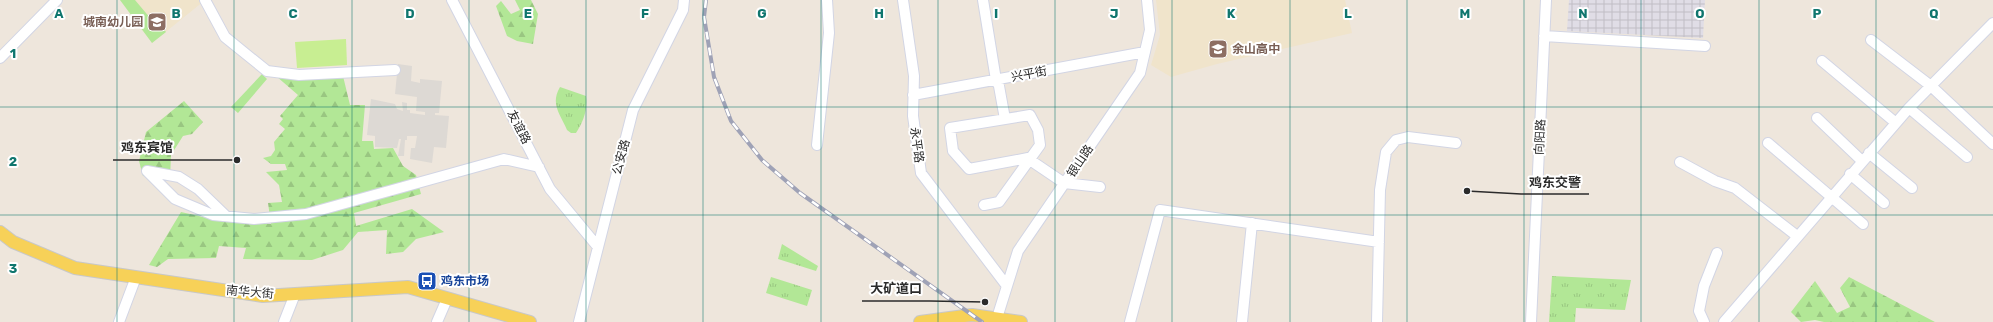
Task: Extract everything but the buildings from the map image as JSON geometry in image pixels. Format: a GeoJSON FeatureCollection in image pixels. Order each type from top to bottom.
{"type":"FeatureCollection","features":[{"type":"Feature","properties":{"kind":"main road","name":"南华大街"},"geometry":{"type":"LineString","coordinates":[[0,232],[13,242],[75,268],[263,296],[408,288],[530,322]]}},
{"type":"Feature","properties":{"kind":"main road"},"geometry":{"type":"LineString","coordinates":[[920,322],[972,315],[1021,322]]}},
{"type":"Feature","properties":{"kind":"street"},"geometry":{"type":"LineString","coordinates":[[0,58],[57,0]]}},
{"type":"Feature","properties":{"kind":"street"},"geometry":{"type":"LineString","coordinates":[[205,0],[225,36],[268,70],[299,75],[395,70]]}},
{"type":"Feature","properties":{"kind":"street","name":"友谊路"},"geometry":{"type":"LineString","coordinates":[[452,0],[550,189],[598,247]]}},
{"type":"Feature","properties":{"kind":"street","name":"公安路"},"geometry":{"type":"LineString","coordinates":[[579,322],[633,110],[683,10],[684,0]]}},
{"type":"Feature","properties":{"kind":"street"},"geometry":{"type":"LineString","coordinates":[[817,146],[829,33],[827,0]]}},
{"type":"Feature","properties":{"kind":"street","name":"永平路"},"geometry":{"type":"LineString","coordinates":[[903,0],[914,76],[913,116],[921,174],[1007,286]]}},
{"type":"Feature","properties":{"kind":"street"},"geometry":{"type":"LineString","coordinates":[[983,0],[996,80],[999,86],[1005,119]]}},
{"type":"Feature","properties":{"kind":"street","name":"银山路"},"geometry":{"type":"LineString","coordinates":[[997,318],[1018,251],[1140,73],[1150,30],[1147,0]]}},
{"type":"Feature","properties":{"kind":"street","name":"向阳路"},"geometry":{"type":"LineString","coordinates":[[1531,322],[1546,0]]}},
{"type":"Feature","properties":{"kind":"street"},"geometry":{"type":"LineString","coordinates":[[1724,322],[1797,236],[1822,210],[1850,174],[1909,108],[1993,23]]}},
{"type":"Feature","properties":{"kind":"street"},"geometry":{"type":"LineString","coordinates":[[1544,36],[1705,46]]}},
{"type":"Feature","properties":{"kind":"street"},"geometry":{"type":"LineString","coordinates":[[1871,40],[1930,86],[1993,144]]}},
{"type":"Feature","properties":{"kind":"street","name":"兴平街"},"geometry":{"type":"LineString","coordinates":[[913,95],[1145,52]]}},
{"type":"Feature","properties":{"kind":"street"},"geometry":{"type":"LineString","coordinates":[[1822,61],[1896,123]]}},
{"type":"Feature","properties":{"kind":"street"},"geometry":{"type":"LineString","coordinates":[[1909,108],[1967,157]]}},
{"type":"Feature","properties":{"kind":"street"},"geometry":{"type":"LineString","coordinates":[[984,204],[998,202],[1030,160],[1040,145],[1038,130],[1030,115],[950,128],[953,151],[969,169],[1028,158],[1030,160],[1064,183],[1100,187]]}},
{"type":"Feature","properties":{"kind":"street"},"geometry":{"type":"LineString","coordinates":[[1817,118],[1866,157],[1912,188]]}},
{"type":"Feature","properties":{"kind":"street"},"geometry":{"type":"LineString","coordinates":[[1377,322],[1380,190],[1386,152],[1396,140],[1408,137],[1456,143]]}},
{"type":"Feature","properties":{"kind":"street"},"geometry":{"type":"LineString","coordinates":[[1768,143],[1863,224]]}},
{"type":"Feature","properties":{"kind":"street"},"geometry":{"type":"LineString","coordinates":[[226,216],[198,189],[179,177],[148,171],[175,199],[213,215],[254,219],[306,214],[504,159],[539,167]]}},
{"type":"Feature","properties":{"kind":"street"},"geometry":{"type":"LineString","coordinates":[[1680,162],[1715,181],[1735,188],[1797,236]]}},
{"type":"Feature","properties":{"kind":"street"},"geometry":{"type":"LineString","coordinates":[[1850,174],[1884,203]]}},
{"type":"Feature","properties":{"kind":"street"},"geometry":{"type":"LineString","coordinates":[[1130,322],[1160,210],[1379,242]]}},
{"type":"Feature","properties":{"kind":"street"},"geometry":{"type":"LineString","coordinates":[[1242,322],[1252,223]]}},
{"type":"Feature","properties":{"kind":"street"},"geometry":{"type":"LineString","coordinates":[[1704,322],[1699,311],[1704,286],[1717,253]]}},
{"type":"Feature","properties":{"kind":"street"},"geometry":{"type":"LineString","coordinates":[[119,322],[136,277]]}},
{"type":"Feature","properties":{"kind":"street"},"geometry":{"type":"LineString","coordinates":[[284,322],[295,294]]}},
{"type":"Feature","properties":{"kind":"street"},"geometry":{"type":"LineString","coordinates":[[437,322],[447,299]]}},
{"type":"Feature","properties":{"kind":"shaded area","name":"城南幼儿园"},"geometry":{"type":"Polygon","coordinates":[[[120,0],[203,0],[204,1],[152,43],[120,0]]]}},
{"type":"Feature","properties":{"kind":"shaded area","name":"余山高中"},"geometry":{"type":"Polygon","coordinates":[[[1156,0],[1345,0],[1352,33],[1217,64],[1171,77],[1151,65],[1160,35],[1156,0]]]}},
{"type":"Feature","properties":{"kind":"shaded area"},"geometry":{"type":"Polygon","coordinates":[[[1569,0],[1705,0],[1703,38],[1567,31],[1569,0]]]}},
{"type":"Feature","properties":{"kind":"shaded area"},"geometry":{"type":"Polygon","coordinates":[[[398,64],[412,66],[411,81],[420,83],[420,79],[442,81],[439,113],[435,113],[435,115],[449,116],[446,148],[434,147],[432,163],[410,159],[411,148],[415,148],[417,136],[407,136],[407,140],[405,140],[404,156],[398,156],[401,139],[399,139],[397,148],[375,147],[375,136],[367,135],[371,99],[395,104],[397,109],[403,111],[402,102],[407,103],[407,110],[410,110],[410,113],[425,115],[425,112],[416,111],[417,97],[395,94],[398,64]]]}},
{"type":"Feature","properties":{"kind":"green space"},"geometry":{"type":"Polygon","coordinates":[[[120,0],[135,0],[151,19],[154,17],[166,32],[152,43],[120,0]]]}},
{"type":"Feature","properties":{"kind":"green space"},"geometry":{"type":"Polygon","coordinates":[[[515,0],[531,0],[538,14],[533,44],[517,41],[507,36],[496,6],[501,1],[511,14],[520,10],[515,0]]]}},
{"type":"Feature","properties":{"kind":"green space"},"geometry":{"type":"Polygon","coordinates":[[[346,39],[347,65],[297,68],[295,42],[346,39]]]}},
{"type":"Feature","properties":{"kind":"green space"},"geometry":{"type":"Polygon","coordinates":[[[262,74],[267,79],[238,113],[231,107],[262,74]]]}},
{"type":"Feature","properties":{"kind":"green space"},"geometry":{"type":"Polygon","coordinates":[[[276,76],[343,76],[350,105],[365,105],[362,141],[373,141],[374,149],[393,148],[403,166],[416,175],[421,194],[354,213],[356,226],[412,209],[444,232],[416,239],[403,252],[386,254],[387,230],[358,232],[343,250],[312,260],[243,259],[246,248],[219,246],[216,258],[168,259],[157,267],[149,265],[181,212],[221,221],[271,224],[268,203],[282,202],[279,185],[266,172],[287,170],[285,164],[271,164],[263,158],[271,156],[275,150],[274,142],[285,129],[279,124],[283,119],[280,116],[298,95],[276,76]]]}},
{"type":"Feature","properties":{"kind":"green space"},"geometry":{"type":"Polygon","coordinates":[[[560,87],[586,96],[584,116],[576,133],[571,133],[567,130],[557,109],[556,99],[560,87]]]}},
{"type":"Feature","properties":{"kind":"green space"},"geometry":{"type":"Polygon","coordinates":[[[184,101],[203,122],[192,134],[183,136],[171,155],[170,179],[143,176],[139,161],[146,132],[184,101]]]}},
{"type":"Feature","properties":{"kind":"green space"},"geometry":{"type":"Polygon","coordinates":[[[782,244],[818,266],[816,271],[778,259],[782,244]]]}},
{"type":"Feature","properties":{"kind":"green space"},"geometry":{"type":"Polygon","coordinates":[[[1552,276],[1631,280],[1625,310],[1576,308],[1575,322],[1549,322],[1552,276]]]}},
{"type":"Feature","properties":{"kind":"green space"},"geometry":{"type":"Polygon","coordinates":[[[771,277],[812,290],[807,306],[766,293],[771,277]]]}},
{"type":"Feature","properties":{"kind":"green space"},"geometry":{"type":"Polygon","coordinates":[[[1849,277],[1935,322],[1824,322],[1815,320],[1801,322],[1791,312],[1815,281],[1837,313],[1850,307],[1840,288],[1849,277]]]}},
{"type":"Feature","properties":{"kind":"railway"},"geometry":{"type":"LineString","coordinates":[[706,0],[704,17],[714,77],[731,121],[762,160],[800,193],[982,322]]}},
{"type":"Feature","properties":{"kind":"place","name":"城南幼儿园"},"geometry":{"type":"Point","coordinates":[157,22]}},
{"type":"Feature","properties":{"kind":"place","name":"余山高中"},"geometry":{"type":"Point","coordinates":[1218,49]}},
{"type":"Feature","properties":{"kind":"place","name":"鸡东宾馆"},"geometry":{"type":"Point","coordinates":[237,160]}},
{"type":"Feature","properties":{"kind":"place","name":"鸡东交警"},"geometry":{"type":"Point","coordinates":[1467,191]}},
{"type":"Feature","properties":{"kind":"place","name":"鸡东市场"},"geometry":{"type":"Point","coordinates":[427,281]}},
{"type":"Feature","properties":{"kind":"place","name":"大矿道口"},"geometry":{"type":"Point","coordinates":[985,302]}}]}
